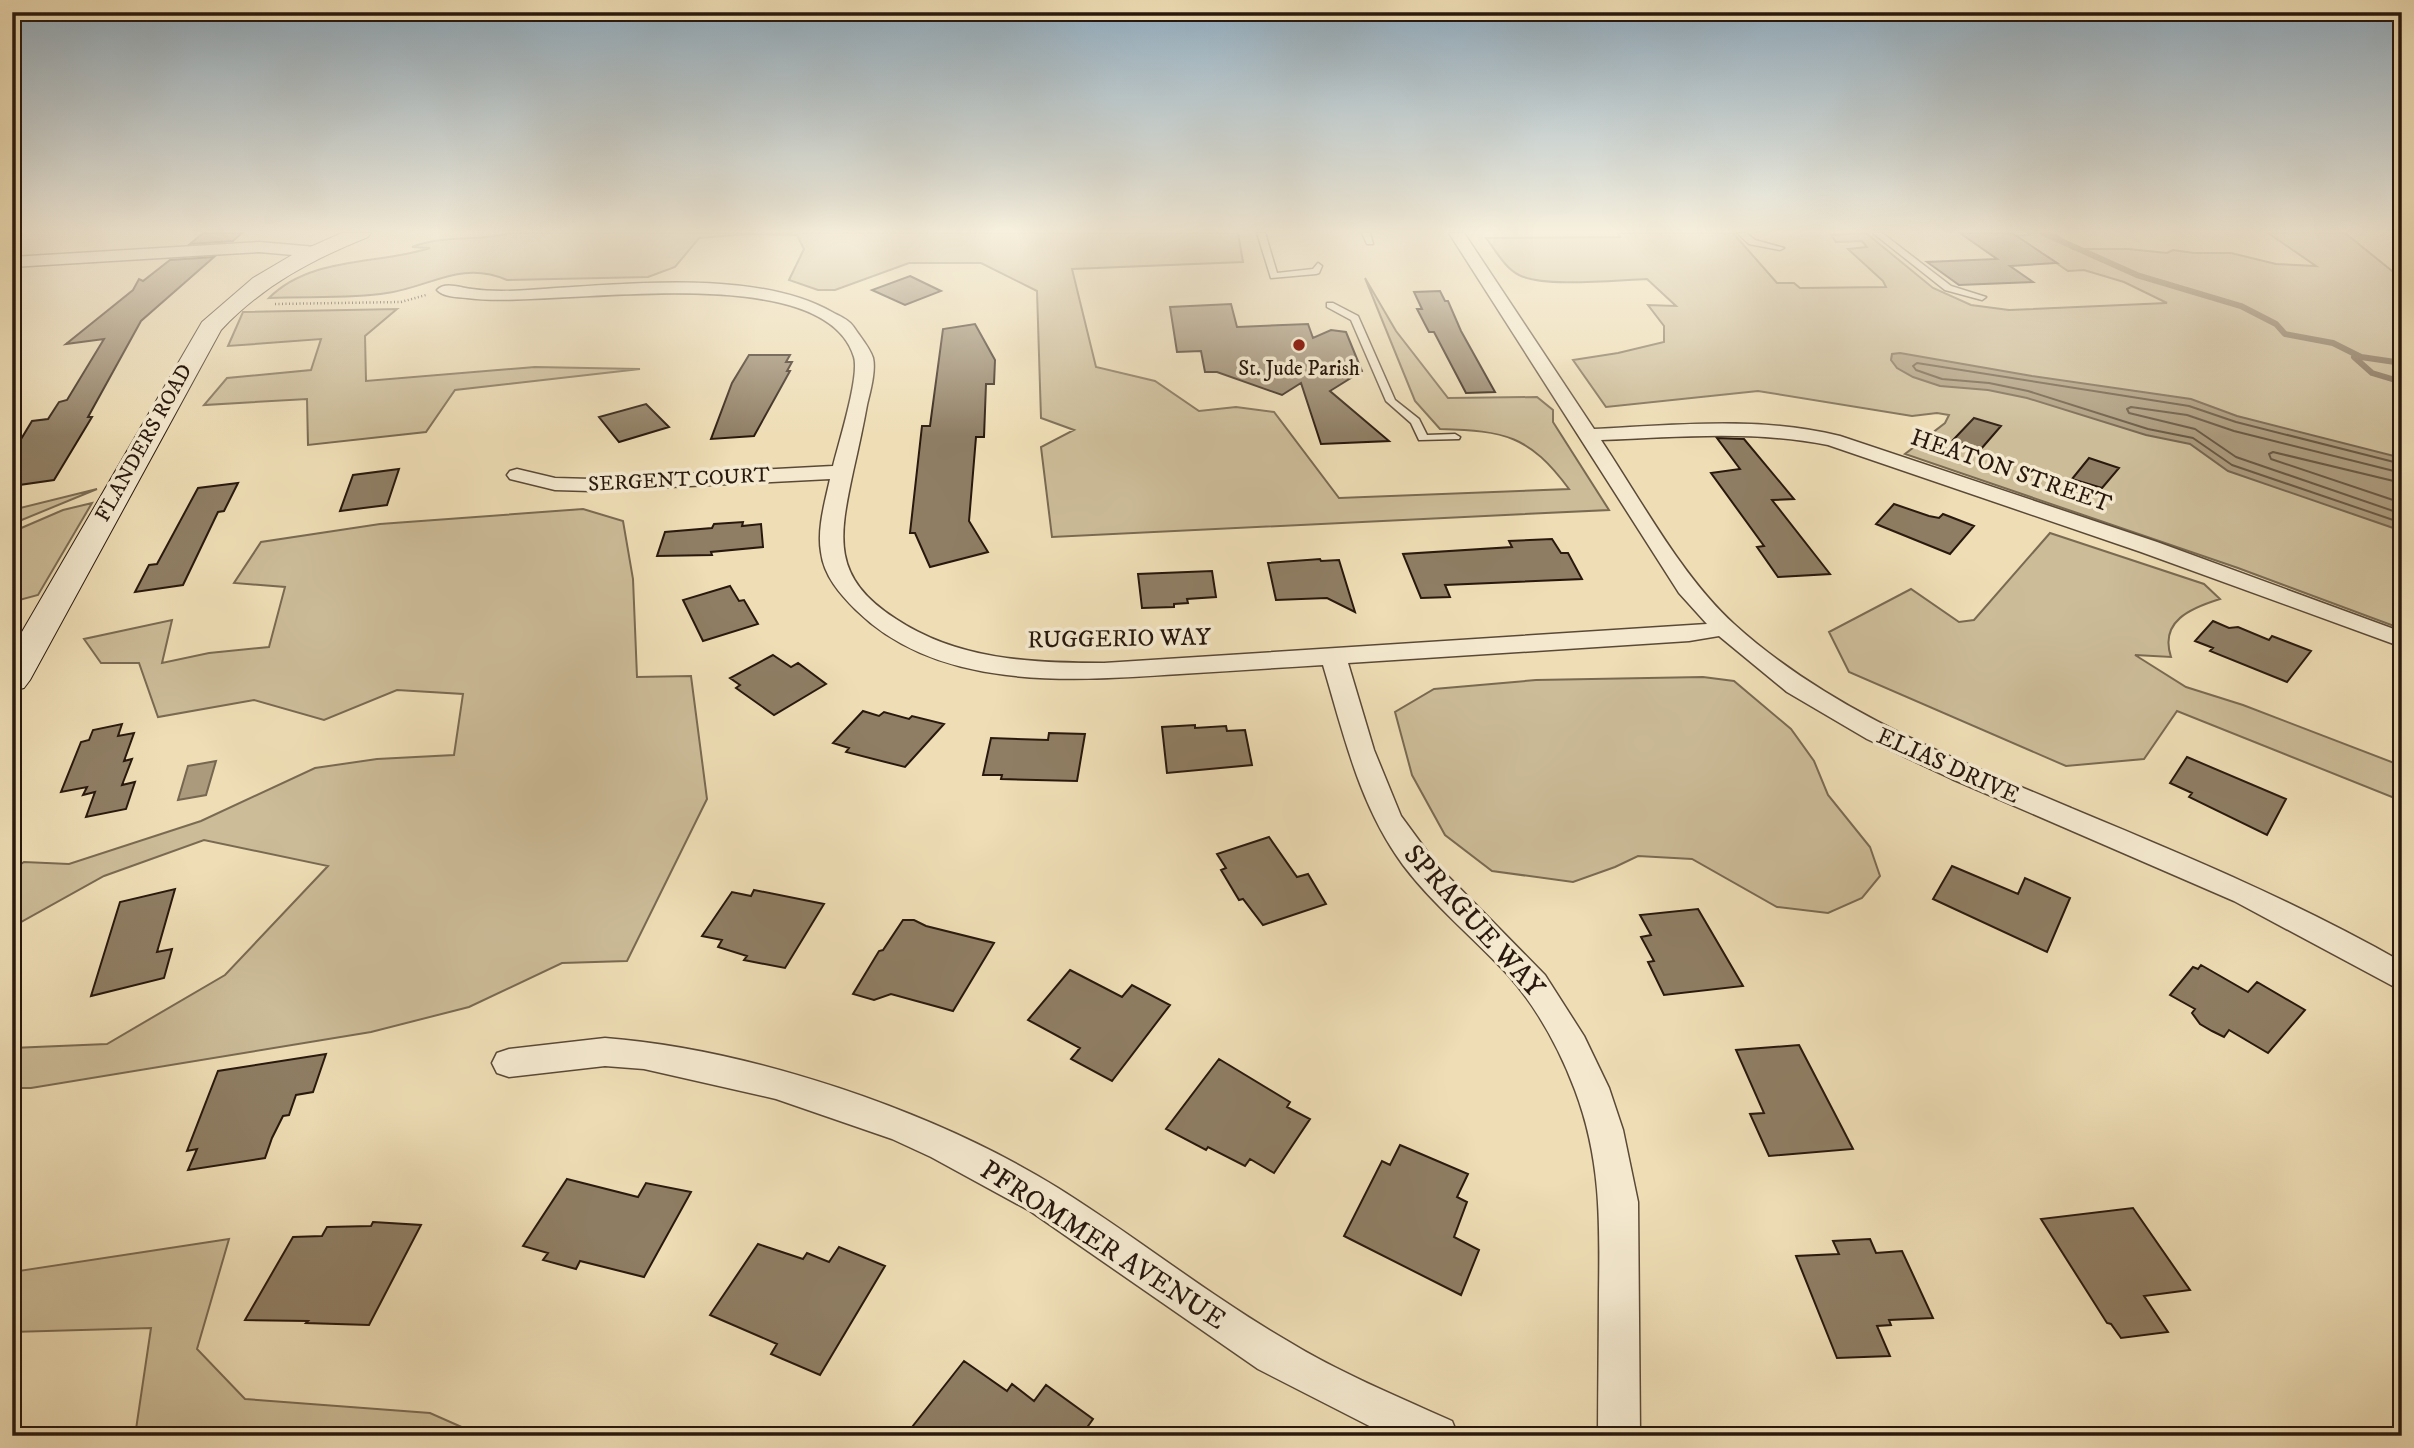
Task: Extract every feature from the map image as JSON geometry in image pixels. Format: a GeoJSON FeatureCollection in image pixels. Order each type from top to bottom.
{"type":"FeatureCollection","features":[{"type":"Feature","properties":{"kind":"main road","name":"FLANDERS ROAD"},"geometry":{"type":"LineString","coordinates":[[12,680],[202,339],[217,319],[239,301]]}},
{"type":"Feature","properties":{"kind":"street","name":"RUGGERIO WAY"},"geometry":{"type":"LineString","coordinates":[[789,301],[821,310],[849,330],[858,342],[864,358],[831,535],[832,555],[841,579],[860,603],[881,621],[937,649],[999,665],[1062,672],[1689,634],[1723,628]]}},
{"type":"Feature","properties":{"kind":"street","name":"ELIAS DRIVE"},"geometry":{"type":"LineString","coordinates":[[1500,301],[1691,593],[1723,628],[1774,671],[1853,722],[1918,755],[2223,884],[2402,978]]}},
{"type":"Feature","properties":{"kind":"street","name":"HEATON STREET"},"geometry":{"type":"LineString","coordinates":[[1588,435],[1746,428],[1782,430],[1833,440],[2188,560],[2402,640]]}},
{"type":"Feature","properties":{"kind":"street","name":"SERGENT COURT"},"geometry":{"type":"LineString","coordinates":[[517,475],[555,484],[591,485],[843,472]]}},
{"type":"Feature","properties":{"kind":"street","name":"SPRAGUE WAY"},"geometry":{"type":"LineString","coordinates":[[1333,656],[1372,786],[1391,824],[1428,875],[1519,966],[1585,1066],[1597,1097],[1614,1166],[1619,1202],[1619,1436]]}},
{"type":"Feature","properties":{"kind":"street","name":"PFROMMER AVENUE"},"geometry":{"type":"LineString","coordinates":[[509,1063],[605,1052],[645,1055],[776,1084],[902,1127],[944,1146],[1043,1199],[1272,1355],[1365,1403],[1437,1436]]}},
{"type":"Feature","properties":{"kind":"lane"},"geometry":{"type":"LineString","coordinates":[[1330,305],[1355,318],[1391,401],[1415,421],[1423,438],[1455,437]]}},
{"type":"Feature","properties":{"kind":"path"},"geometry":{"type":"LineString","coordinates":[[232,305],[406,301]]}},
{"type":"Feature","properties":{"kind":"shaded area"},"geometry":{"type":"Polygon","coordinates":[[[1037,301],[1080,301],[1096,367],[1155,381],[1199,411],[1236,407],[1274,412],[1339,498],[1569,489],[1541,457],[1514,440],[1482,432],[1440,429],[1415,401],[1374,301],[1378,301],[1396,331],[1448,398],[1537,397],[1553,410],[1553,422],[1609,510],[1052,537],[1041,447],[1074,430],[1041,418],[1037,301]]]}},
{"type":"Feature","properties":{"kind":"shaded area"},"geometry":{"type":"Polygon","coordinates":[[[1670,301],[1961,301],[1971,305],[2009,310],[2167,303],[2162,301],[2402,301],[2402,629],[2238,568],[1905,454],[1945,423],[1949,415],[1937,413],[1912,416],[1758,391],[1606,407],[1573,360],[1664,342],[1664,326],[1648,305],[1676,306],[1670,301]]]}},
{"type":"Feature","properties":{"kind":"shaded area"},"geometry":{"type":"Polygon","coordinates":[[[397,309],[365,336],[366,381],[535,367],[640,369],[455,390],[426,432],[308,445],[307,399],[204,405],[227,378],[311,370],[321,339],[228,346],[243,312],[397,309]]]}},
{"type":"Feature","properties":{"kind":"shaded area"},"geometry":{"type":"Polygon","coordinates":[[[97,489],[12,524],[12,510],[97,489]]]}},
{"type":"Feature","properties":{"kind":"shaded area"},"geometry":{"type":"Polygon","coordinates":[[[92,503],[38,595],[12,602],[12,532],[63,510],[92,503]]]}},
{"type":"Feature","properties":{"kind":"shaded area"},"geometry":{"type":"Polygon","coordinates":[[[583,509],[623,521],[633,579],[637,677],[691,676],[707,799],[627,961],[562,963],[469,1007],[371,1032],[31,1088],[12,1088],[12,1048],[107,1044],[225,975],[328,866],[204,840],[104,876],[12,927],[12,870],[24,862],[69,864],[201,821],[315,768],[377,759],[454,755],[463,694],[397,690],[324,720],[254,700],[158,717],[139,663],[101,663],[84,639],[172,620],[162,663],[209,653],[269,647],[285,587],[234,583],[261,542],[380,524],[583,509]]]}},
{"type":"Feature","properties":{"kind":"shaded area"},"geometry":{"type":"Polygon","coordinates":[[[2050,533],[2204,584],[2220,599],[2189,612],[2174,625],[2168,645],[2171,657],[2135,655],[2186,687],[2243,705],[2402,766],[2402,801],[2177,711],[2144,759],[2066,766],[1849,672],[1829,632],[1911,589],[1959,622],[1974,620],[2050,533]]]}},
{"type":"Feature","properties":{"kind":"shaded area"},"geometry":{"type":"Polygon","coordinates":[[[1703,677],[1734,681],[1791,729],[1814,761],[1828,795],[1870,847],[1880,876],[1862,898],[1828,913],[1777,907],[1692,859],[1638,856],[1573,882],[1492,871],[1445,835],[1412,775],[1395,712],[1434,689],[1536,680],[1703,677]]]}},
{"type":"Feature","properties":{"kind":"shaded area"},"geometry":{"type":"Polygon","coordinates":[[[229,1239],[197,1349],[245,1399],[430,1413],[482,1436],[135,1436],[151,1328],[12,1332],[12,1272],[229,1239]]]}},
{"type":"Feature","properties":{"kind":"water"},"geometry":{"type":"Polygon","coordinates":[[[1900,353],[2032,376],[2191,399],[2237,416],[2402,458],[2402,531],[2228,471],[2190,444],[2146,435],[2027,398],[1988,390],[1940,386],[1913,377],[1897,368],[1891,360],[1892,354],[1900,353]]]}},
{"type":"Feature","properties":{"kind":"water"},"geometry":{"type":"Polygon","coordinates":[[[216,761],[206,795],[178,800],[188,766],[216,761]]]}},
{"type":"Feature","properties":{"kind":"building"},"geometry":{"type":"Polygon","coordinates":[[[120,301],[164,301],[141,321],[88,417],[92,417],[54,480],[12,486],[12,454],[32,421],[48,419],[59,402],[67,400],[104,339],[66,344],[120,301]]]}},
{"type":"Feature","properties":{"kind":"building"},"geometry":{"type":"Polygon","coordinates":[[[895,301],[916,301],[905,305],[895,301]]]}},
{"type":"Feature","properties":{"kind":"building"},"geometry":{"type":"Polygon","coordinates":[[[1418,301],[1448,301],[1461,331],[1495,392],[1466,393],[1434,332],[1429,332],[1417,309],[1422,309],[1418,301]]]}},
{"type":"Feature","properties":{"kind":"building","name":"St. Jude Parish"},"geometry":{"type":"Polygon","coordinates":[[[1231,304],[1237,327],[1308,324],[1313,338],[1331,330],[1346,332],[1362,371],[1330,391],[1389,441],[1321,444],[1301,383],[1282,395],[1217,372],[1205,372],[1201,351],[1177,352],[1170,307],[1231,304]]]}},
{"type":"Feature","properties":{"kind":"building"},"geometry":{"type":"Polygon","coordinates":[[[975,324],[995,360],[994,384],[986,384],[984,437],[976,437],[969,521],[988,552],[930,567],[915,533],[910,533],[922,426],[930,426],[943,329],[975,324]]]}},
{"type":"Feature","properties":{"kind":"building"},"geometry":{"type":"Polygon","coordinates":[[[749,355],[790,355],[786,362],[792,362],[787,371],[790,371],[754,436],[711,439],[732,383],[749,355]]]}},
{"type":"Feature","properties":{"kind":"building"},"geometry":{"type":"Polygon","coordinates":[[[646,404],[669,427],[619,442],[599,417],[646,404]]]}},
{"type":"Feature","properties":{"kind":"building"},"geometry":{"type":"Polygon","coordinates":[[[1974,418],[2001,426],[1981,449],[1953,440],[1974,418]]]}},
{"type":"Feature","properties":{"kind":"building"},"geometry":{"type":"Polygon","coordinates":[[[1717,438],[1744,439],[1794,499],[1772,500],[1830,574],[1778,577],[1757,547],[1764,546],[1711,473],[1740,469],[1717,438]]]}},
{"type":"Feature","properties":{"kind":"building"},"geometry":{"type":"Polygon","coordinates":[[[2089,458],[2119,468],[2102,488],[2072,479],[2089,458]]]}},
{"type":"Feature","properties":{"kind":"building"},"geometry":{"type":"Polygon","coordinates":[[[399,469],[387,505],[340,511],[353,475],[399,469]]]}},
{"type":"Feature","properties":{"kind":"building"},"geometry":{"type":"Polygon","coordinates":[[[238,483],[224,511],[218,512],[183,585],[135,592],[149,565],[157,564],[198,488],[238,483]]]}},
{"type":"Feature","properties":{"kind":"building"},"geometry":{"type":"Polygon","coordinates":[[[1894,504],[1929,516],[1939,518],[1943,514],[1974,526],[1950,554],[1876,524],[1894,504]]]}},
{"type":"Feature","properties":{"kind":"building"},"geometry":{"type":"Polygon","coordinates":[[[743,522],[742,526],[761,524],[763,547],[711,552],[712,555],[657,556],[665,532],[743,522]]]}},
{"type":"Feature","properties":{"kind":"building"},"geometry":{"type":"Polygon","coordinates":[[[1552,539],[1561,553],[1568,553],[1582,579],[1445,585],[1450,597],[1421,598],[1403,554],[1512,547],[1509,541],[1552,539]]]}},
{"type":"Feature","properties":{"kind":"building"},"geometry":{"type":"Polygon","coordinates":[[[1339,560],[1355,612],[1327,598],[1276,600],[1268,563],[1339,560]]]}},
{"type":"Feature","properties":{"kind":"building"},"geometry":{"type":"Polygon","coordinates":[[[1212,571],[1216,597],[1187,599],[1188,603],[1174,604],[1174,607],[1142,608],[1138,574],[1212,571]]]}},
{"type":"Feature","properties":{"kind":"building"},"geometry":{"type":"Polygon","coordinates":[[[730,586],[739,601],[744,600],[758,624],[703,641],[683,600],[730,586]]]}},
{"type":"Feature","properties":{"kind":"building"},"geometry":{"type":"Polygon","coordinates":[[[2213,621],[2229,628],[2238,627],[2269,640],[2272,636],[2311,651],[2287,682],[2210,651],[2213,648],[2195,641],[2213,621]]]}},
{"type":"Feature","properties":{"kind":"building"},"geometry":{"type":"Polygon","coordinates":[[[773,655],[791,667],[798,663],[826,684],[774,715],[736,688],[740,685],[730,678],[773,655]]]}},
{"type":"Feature","properties":{"kind":"building"},"geometry":{"type":"Polygon","coordinates":[[[863,711],[879,716],[884,712],[909,719],[912,716],[944,724],[905,767],[846,752],[849,748],[833,743],[863,711]]]}},
{"type":"Feature","properties":{"kind":"building"},"geometry":{"type":"Polygon","coordinates":[[[122,724],[118,736],[134,733],[124,761],[132,759],[122,785],[135,782],[126,809],[86,817],[95,792],[83,795],[87,787],[61,792],[81,742],[89,740],[93,730],[122,724]]]}},
{"type":"Feature","properties":{"kind":"building"},"geometry":{"type":"Polygon","coordinates":[[[1195,725],[1195,728],[1226,726],[1227,731],[1245,730],[1252,765],[1167,773],[1162,727],[1195,725]]]}},
{"type":"Feature","properties":{"kind":"building"},"geometry":{"type":"Polygon","coordinates":[[[1049,733],[1085,734],[1077,781],[1001,779],[1002,775],[983,775],[991,738],[1048,740],[1049,733]]]}},
{"type":"Feature","properties":{"kind":"building"},"geometry":{"type":"Polygon","coordinates":[[[2187,757],[2286,799],[2267,835],[2189,797],[2192,793],[2170,783],[2187,757]]]}},
{"type":"Feature","properties":{"kind":"building"},"geometry":{"type":"Polygon","coordinates":[[[1269,837],[1297,877],[1308,874],[1326,904],[1263,925],[1243,899],[1239,900],[1221,870],[1226,868],[1217,854],[1269,837]]]}},
{"type":"Feature","properties":{"kind":"building"},"geometry":{"type":"Polygon","coordinates":[[[1952,866],[2018,894],[2025,878],[2070,898],[2047,952],[1933,899],[1952,866]]]}},
{"type":"Feature","properties":{"kind":"building"},"geometry":{"type":"Polygon","coordinates":[[[175,889],[157,952],[172,949],[164,978],[91,996],[120,902],[175,889]]]}},
{"type":"Feature","properties":{"kind":"building"},"geometry":{"type":"Polygon","coordinates":[[[754,890],[824,904],[785,968],[744,960],[747,956],[718,947],[722,940],[702,936],[732,892],[751,896],[754,890]]]}},
{"type":"Feature","properties":{"kind":"building"},"geometry":{"type":"Polygon","coordinates":[[[1698,909],[1743,986],[1664,995],[1648,962],[1654,961],[1641,937],[1651,935],[1640,915],[1698,909]]]}},
{"type":"Feature","properties":{"kind":"building"},"geometry":{"type":"Polygon","coordinates":[[[903,920],[914,920],[926,926],[994,943],[953,1011],[891,994],[874,1000],[853,994],[879,951],[883,950],[903,920]]]}},
{"type":"Feature","properties":{"kind":"building"},"geometry":{"type":"Polygon","coordinates":[[[2201,965],[2248,992],[2257,982],[2305,1010],[2268,1053],[2229,1030],[2224,1037],[2200,1024],[2192,1013],[2195,1009],[2170,995],[2193,967],[2198,969],[2201,965]]]}},
{"type":"Feature","properties":{"kind":"building"},"geometry":{"type":"Polygon","coordinates":[[[1070,970],[1122,997],[1132,985],[1170,1005],[1112,1081],[1071,1059],[1080,1048],[1028,1020],[1070,970]]]}},
{"type":"Feature","properties":{"kind":"building"},"geometry":{"type":"Polygon","coordinates":[[[1799,1045],[1853,1149],[1769,1156],[1750,1114],[1764,1113],[1736,1050],[1799,1045]]]}},
{"type":"Feature","properties":{"kind":"building"},"geometry":{"type":"Polygon","coordinates":[[[326,1054],[313,1092],[296,1095],[289,1115],[283,1116],[272,1138],[265,1158],[188,1170],[197,1149],[187,1151],[218,1071],[326,1054]]]}},
{"type":"Feature","properties":{"kind":"building"},"geometry":{"type":"Polygon","coordinates":[[[1219,1059],[1290,1102],[1287,1107],[1310,1119],[1274,1173],[1250,1159],[1245,1166],[1166,1129],[1219,1059]]]}},
{"type":"Feature","properties":{"kind":"building"},"geometry":{"type":"Polygon","coordinates":[[[1400,1145],[1468,1174],[1457,1197],[1467,1202],[1454,1237],[1479,1250],[1461,1295],[1344,1236],[1382,1161],[1390,1165],[1400,1145]]]}},
{"type":"Feature","properties":{"kind":"building"},"geometry":{"type":"Polygon","coordinates":[[[567,1179],[638,1197],[646,1183],[691,1192],[644,1277],[580,1261],[576,1269],[543,1260],[548,1253],[523,1246],[567,1179]]]}},
{"type":"Feature","properties":{"kind":"building"},"geometry":{"type":"Polygon","coordinates":[[[2133,1208],[2190,1290],[2144,1296],[2168,1332],[2121,1338],[2111,1324],[2107,1323],[2041,1219],[2133,1208]]]}},
{"type":"Feature","properties":{"kind":"building"},"geometry":{"type":"Polygon","coordinates":[[[373,1222],[421,1225],[369,1325],[245,1320],[293,1237],[322,1236],[327,1227],[371,1226],[373,1222]]]}},
{"type":"Feature","properties":{"kind":"building"},"geometry":{"type":"Polygon","coordinates":[[[1870,1239],[1876,1253],[1902,1251],[1933,1318],[1889,1320],[1891,1325],[1877,1326],[1890,1356],[1837,1358],[1796,1256],[1839,1254],[1833,1241],[1870,1239]]]}},
{"type":"Feature","properties":{"kind":"building"},"geometry":{"type":"Polygon","coordinates":[[[758,1244],[803,1259],[807,1253],[829,1262],[839,1247],[885,1266],[820,1375],[771,1354],[777,1344],[710,1315],[758,1244]]]}},
{"type":"Feature","properties":{"kind":"building"},"geometry":{"type":"Polygon","coordinates":[[[964,1361],[1007,1391],[1012,1384],[1034,1401],[1046,1385],[1093,1419],[1081,1436],[905,1436],[964,1361]]]}},
{"type":"Feature","properties":{"kind":"waterway"},"geometry":{"type":"LineString","coordinates":[[2223,301],[2241,306],[2276,324],[2285,334],[2333,343],[2361,357],[2402,363]]}},
{"type":"Feature","properties":{"kind":"waterway"},"geometry":{"type":"LineString","coordinates":[[2354,357],[2372,373],[2402,382]]}},
{"type":"Feature","properties":{"kind":"place","name":"St. Jude Parish"},"geometry":{"type":"Point","coordinates":[1299,345]}}]}
